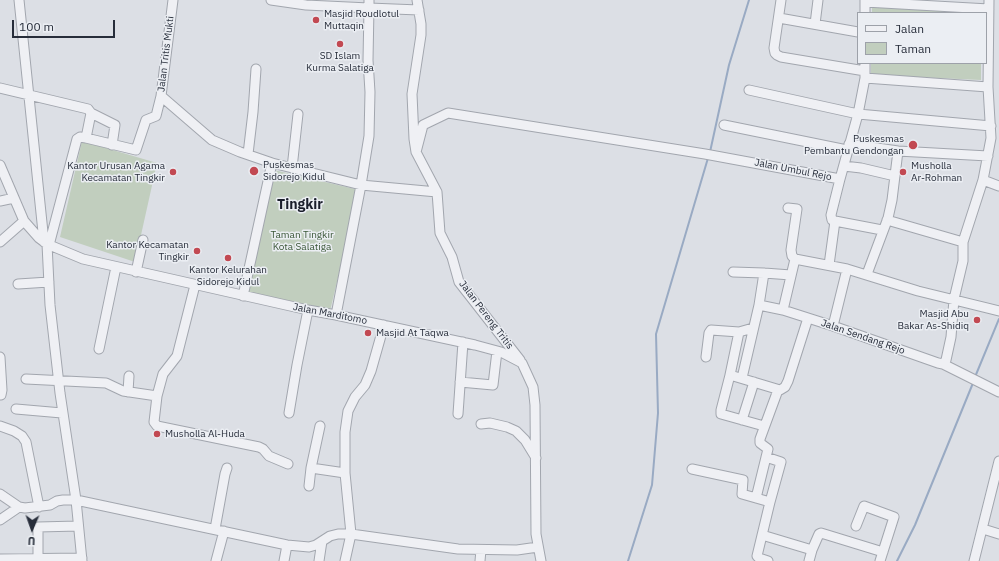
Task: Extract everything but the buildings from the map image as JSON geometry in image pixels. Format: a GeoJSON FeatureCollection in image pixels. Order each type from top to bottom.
{"type":"FeatureCollection","features":[{"type":"Feature","properties":{"kind":"street"},"geometry":{"type":"LineString","coordinates":[[0,559],[82,559],[76,500],[62,413],[49,282],[47,244],[19,0]]}},
{"type":"Feature","properties":{"kind":"street","name":"Jalan Tritis Mukti"},"geometry":{"type":"LineString","coordinates":[[173,0],[161,96],[212,140],[272,163],[362,185],[437,192]]}},
{"type":"Feature","properties":{"kind":"street"},"geometry":{"type":"LineString","coordinates":[[271,0],[369,4],[419,10]]}},
{"type":"Feature","properties":{"kind":"street","name":"Jalan Pereng Tritis"},"geometry":{"type":"LineString","coordinates":[[417,0],[421,35],[412,94],[416,152],[437,192],[440,233],[452,257],[459,282],[494,324],[522,363]]}},
{"type":"Feature","properties":{"kind":"street"},"geometry":{"type":"LineString","coordinates":[[781,0],[774,48],[775,53],[781,58],[865,71],[988,86]]}},
{"type":"Feature","properties":{"kind":"street"},"geometry":{"type":"LineString","coordinates":[[815,24],[818,0]]}},
{"type":"Feature","properties":{"kind":"street"},"geometry":{"type":"LineString","coordinates":[[865,12],[865,1],[989,5],[988,86],[994,122],[992,138],[983,180],[963,242],[963,261],[954,299],[951,337],[946,360],[943,364]]}},
{"type":"Feature","properties":{"kind":"street"},"geometry":{"type":"LineString","coordinates":[[336,315],[362,185],[369,136],[369,4]]}},
{"type":"Feature","properties":{"kind":"street"},"geometry":{"type":"LineString","coordinates":[[779,18],[857,32]]}},
{"type":"Feature","properties":{"kind":"street"},"geometry":{"type":"LineString","coordinates":[[248,154],[256,69]]}},
{"type":"Feature","properties":{"kind":"street","name":"Jalan Umbul Rejo"},"geometry":{"type":"LineString","coordinates":[[416,152],[423,125],[448,113],[709,154],[840,179],[858,114],[865,71]]}},
{"type":"Feature","properties":{"kind":"street"},"geometry":{"type":"LineString","coordinates":[[0,88],[88,109],[91,113],[115,125],[112,145]]}},
{"type":"Feature","properties":{"kind":"street"},"geometry":{"type":"LineString","coordinates":[[749,90],[858,114],[994,122]]}},
{"type":"Feature","properties":{"kind":"street"},"geometry":{"type":"LineString","coordinates":[[47,244],[77,139],[80,137],[134,150],[137,149],[146,120],[156,116],[161,96]]}},
{"type":"Feature","properties":{"kind":"street"},"geometry":{"type":"LineString","coordinates":[[86,138],[91,113]]}},
{"type":"Feature","properties":{"kind":"street"},"geometry":{"type":"LineString","coordinates":[[292,168],[298,114]]}},
{"type":"Feature","properties":{"kind":"street"},"geometry":{"type":"LineString","coordinates":[[724,125],[848,147],[988,156]]}},
{"type":"Feature","properties":{"kind":"street"},"geometry":{"type":"LineString","coordinates":[[867,274],[892,200],[898,151]]}},
{"type":"Feature","properties":{"kind":"street"},"geometry":{"type":"LineString","coordinates":[[243,296],[272,163]]}},
{"type":"Feature","properties":{"kind":"street","name":"Jalan Marditomo"},"geometry":{"type":"LineString","coordinates":[[0,165],[24,221],[39,238],[47,244],[83,259],[243,296],[384,324],[463,342],[497,351],[522,363]]}},
{"type":"Feature","properties":{"kind":"street"},"geometry":{"type":"LineString","coordinates":[[844,166],[861,168],[895,176]]}},
{"type":"Feature","properties":{"kind":"street"},"geometry":{"type":"LineString","coordinates":[[840,179],[831,215],[832,220],[882,230]]}},
{"type":"Feature","properties":{"kind":"street"},"geometry":{"type":"LineString","coordinates":[[983,180],[999,186]]}},
{"type":"Feature","properties":{"kind":"street"},"geometry":{"type":"LineString","coordinates":[[0,201],[14,198]]}},
{"type":"Feature","properties":{"kind":"street"},"geometry":{"type":"LineString","coordinates":[[783,310],[795,260],[792,256],[791,250],[797,209],[788,208]]}},
{"type":"Feature","properties":{"kind":"street"},"geometry":{"type":"LineString","coordinates":[[886,220],[963,242]]}},
{"type":"Feature","properties":{"kind":"street"},"geometry":{"type":"LineString","coordinates":[[0,242],[24,221]]}},
{"type":"Feature","properties":{"kind":"street"},"geometry":{"type":"LineString","coordinates":[[829,265],[835,221]]}},
{"type":"Feature","properties":{"kind":"street"},"geometry":{"type":"LineString","coordinates":[[136,272],[143,240]]}},
{"type":"Feature","properties":{"kind":"street"},"geometry":{"type":"LineString","coordinates":[[795,260],[829,265],[867,274],[918,290],[996,311]]}},
{"type":"Feature","properties":{"kind":"street"},"geometry":{"type":"LineString","coordinates":[[99,349],[116,267]]}},
{"type":"Feature","properties":{"kind":"street"},"geometry":{"type":"LineString","coordinates":[[833,326],[847,269]]}},
{"type":"Feature","properties":{"kind":"street"},"geometry":{"type":"LineString","coordinates":[[733,272],[791,276]]}},
{"type":"Feature","properties":{"kind":"street"},"geometry":{"type":"LineString","coordinates":[[742,378],[759,305],[764,273]]}},
{"type":"Feature","properties":{"kind":"street"},"geometry":{"type":"LineString","coordinates":[[18,284],[49,282]]}},
{"type":"Feature","properties":{"kind":"street"},"geometry":{"type":"LineString","coordinates":[[195,285],[177,356],[163,374],[157,396],[154,422],[157,426],[259,447],[269,456],[288,464]]}},
{"type":"Feature","properties":{"kind":"street","name":"Jalan Sendang Rejo"},"geometry":{"type":"LineString","coordinates":[[759,305],[783,310],[833,326],[943,364],[972,377],[999,392]]}},
{"type":"Feature","properties":{"kind":"street"},"geometry":{"type":"LineString","coordinates":[[289,413],[308,310]]}},
{"type":"Feature","properties":{"kind":"street"},"geometry":{"type":"LineString","coordinates":[[730,375],[778,390],[785,387],[808,318]]}},
{"type":"Feature","properties":{"kind":"street"},"geometry":{"type":"LineString","coordinates":[[345,561],[351,534],[345,473],[345,432],[348,411],[355,397],[365,385],[371,371],[384,324]]}},
{"type":"Feature","properties":{"kind":"street"},"geometry":{"type":"LineString","coordinates":[[706,357],[710,331],[717,330],[739,332],[753,328]]}},
{"type":"Feature","properties":{"kind":"street"},"geometry":{"type":"LineString","coordinates":[[739,332],[721,413],[722,415],[764,426]]}},
{"type":"Feature","properties":{"kind":"street"},"geometry":{"type":"LineString","coordinates":[[458,414],[463,342]]}},
{"type":"Feature","properties":{"kind":"street"},"geometry":{"type":"LineString","coordinates":[[460,382],[493,385],[497,351]]}},
{"type":"Feature","properties":{"kind":"street"},"geometry":{"type":"LineString","coordinates":[[0,358],[2,390],[0,395]]}},
{"type":"Feature","properties":{"kind":"street"},"geometry":{"type":"LineString","coordinates":[[522,363],[533,387],[534,395],[536,458],[535,504],[538,547],[541,561]]}},
{"type":"Feature","properties":{"kind":"street"},"geometry":{"type":"LineString","coordinates":[[128,392],[129,376]]}},
{"type":"Feature","properties":{"kind":"street"},"geometry":{"type":"LineString","coordinates":[[26,380],[106,383],[123,391],[157,396]]}},
{"type":"Feature","properties":{"kind":"street"},"geometry":{"type":"LineString","coordinates":[[742,420],[754,382]]}},
{"type":"Feature","properties":{"kind":"street"},"geometry":{"type":"LineString","coordinates":[[756,498],[768,449],[760,441],[764,426],[778,390]]}},
{"type":"Feature","properties":{"kind":"street"},"geometry":{"type":"LineString","coordinates":[[16,409],[62,413]]}},
{"type":"Feature","properties":{"kind":"street"},"geometry":{"type":"LineString","coordinates":[[481,424],[490,423],[516,431],[525,440],[536,458]]}},
{"type":"Feature","properties":{"kind":"street"},"geometry":{"type":"LineString","coordinates":[[0,426],[14,431],[22,436],[26,442],[39,507]]}},
{"type":"Feature","properties":{"kind":"street"},"geometry":{"type":"LineString","coordinates":[[309,486],[311,468],[320,426]]}},
{"type":"Feature","properties":{"kind":"street"},"geometry":{"type":"LineString","coordinates":[[766,458],[781,462],[757,556],[768,561]]}},
{"type":"Feature","properties":{"kind":"street"},"geometry":{"type":"LineString","coordinates":[[974,561],[996,486],[999,461]]}},
{"type":"Feature","properties":{"kind":"street"},"geometry":{"type":"LineString","coordinates":[[216,561],[225,474],[228,468]]}},
{"type":"Feature","properties":{"kind":"street"},"geometry":{"type":"LineString","coordinates":[[311,468],[345,473]]}},
{"type":"Feature","properties":{"kind":"street"},"geometry":{"type":"LineString","coordinates":[[692,469],[742,480],[744,482],[742,494],[770,502]]}},
{"type":"Feature","properties":{"kind":"street"},"geometry":{"type":"LineString","coordinates":[[0,494],[19,507],[39,507],[50,505],[57,501],[76,500],[287,545],[309,547],[330,536],[338,534],[351,534],[458,549],[517,550],[538,547]]}},
{"type":"Feature","properties":{"kind":"street"},"geometry":{"type":"LineString","coordinates":[[809,561],[812,550],[819,534],[821,533],[882,557],[894,516],[864,506],[856,526]]}},
{"type":"Feature","properties":{"kind":"street"},"geometry":{"type":"LineString","coordinates":[[0,520],[19,507]]}},
{"type":"Feature","properties":{"kind":"street"},"geometry":{"type":"LineString","coordinates":[[38,560],[38,527],[78,526]]}},
{"type":"Feature","properties":{"kind":"street"},"geometry":{"type":"LineString","coordinates":[[983,529],[999,534]]}},
{"type":"Feature","properties":{"kind":"street"},"geometry":{"type":"LineString","coordinates":[[762,535],[812,550]]}},
{"type":"Feature","properties":{"kind":"street"},"geometry":{"type":"LineString","coordinates":[[319,561],[322,541]]}},
{"type":"Feature","properties":{"kind":"street"},"geometry":{"type":"LineString","coordinates":[[284,561],[287,545]]}},
{"type":"Feature","properties":{"kind":"street"},"geometry":{"type":"LineString","coordinates":[[480,561],[481,550]]}},
{"type":"Feature","properties":{"kind":"green space"},"geometry":{"type":"Polygon","coordinates":[[[872,5],[967,12],[872,12],[872,5]]]}},
{"type":"Feature","properties":{"kind":"green space"},"geometry":{"type":"Polygon","coordinates":[[[871,64],[981,64],[981,80],[871,75],[871,64]]]}},
{"type":"Feature","properties":{"kind":"green space"},"geometry":{"type":"Polygon","coordinates":[[[82,141],[157,163],[135,262],[60,237],[82,141]]]}},
{"type":"Feature","properties":{"kind":"green space","name":"Taman Tingkir Kota Salatiga"},"geometry":{"type":"Polygon","coordinates":[[[274,170],[359,190],[330,311],[246,292],[274,170]]]}},
{"type":"Feature","properties":{"kind":"waterway"},"geometry":{"type":"LineString","coordinates":[[710,152],[729,65],[749,0]]}},
{"type":"Feature","properties":{"kind":"waterway"},"geometry":{"type":"LineString","coordinates":[[628,561],[652,485],[658,413],[656,334],[708,158]]}},
{"type":"Feature","properties":{"kind":"waterway"},"geometry":{"type":"LineString","coordinates":[[975,377],[999,319]]}},
{"type":"Feature","properties":{"kind":"waterway"},"geometry":{"type":"LineString","coordinates":[[897,561],[915,525],[973,383]]}},
{"type":"Feature","properties":{"kind":"place","name":"Masjid Roudlotul Muttaqin"},"geometry":{"type":"Point","coordinates":[316,20]}},
{"type":"Feature","properties":{"kind":"place","name":"SD Islam Kurma Salatiga"},"geometry":{"type":"Point","coordinates":[340,44]}},
{"type":"Feature","properties":{"kind":"place","name":"Puskesmas Pembantu Gendongan"},"geometry":{"type":"Point","coordinates":[913,145]}},
{"type":"Feature","properties":{"kind":"place","name":"Puskesmas Sidorejo Kidul"},"geometry":{"type":"Point","coordinates":[254,171]}},
{"type":"Feature","properties":{"kind":"place","name":"Kantor Urusan Agama Kecamatan Tingkir"},"geometry":{"type":"Point","coordinates":[173,172]}},
{"type":"Feature","properties":{"kind":"place","name":"Musholla Ar-Rohman"},"geometry":{"type":"Point","coordinates":[903,172]}},
{"type":"Feature","properties":{"kind":"place","name":"Kantor Kecamatan Tingkir"},"geometry":{"type":"Point","coordinates":[197,251]}},
{"type":"Feature","properties":{"kind":"place","name":"Kantor Kelurahan Sidorejo Kidul"},"geometry":{"type":"Point","coordinates":[228,258]}},
{"type":"Feature","properties":{"kind":"place","name":"Masjid Abu Bakar As-Shidiq"},"geometry":{"type":"Point","coordinates":[977,320]}},
{"type":"Feature","properties":{"kind":"place","name":"Masjid At Taqwa"},"geometry":{"type":"Point","coordinates":[368,333]}},
{"type":"Feature","properties":{"kind":"place","name":"Musholla Al-Huda"},"geometry":{"type":"Point","coordinates":[157,434]}},
{"type":"Feature","properties":{"kind":"district","name":"Tingkir"},"geometry":{"type":"Point","coordinates":[300,205]}}]}
